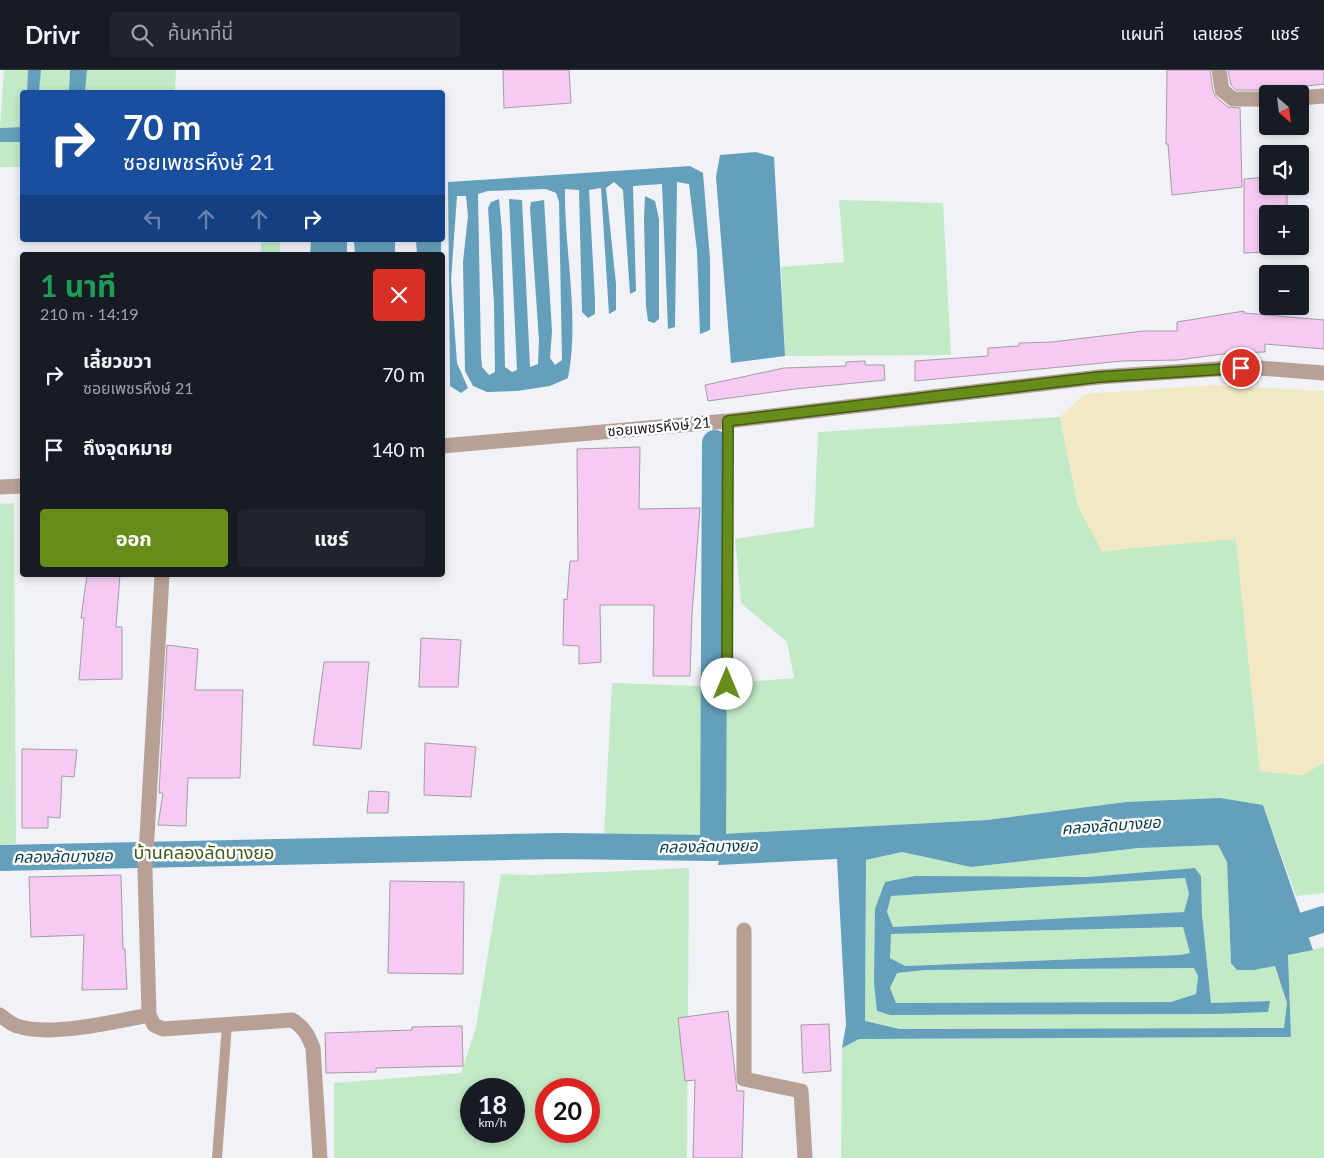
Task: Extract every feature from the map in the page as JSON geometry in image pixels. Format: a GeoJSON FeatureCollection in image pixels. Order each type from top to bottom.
{"type":"FeatureCollection","features":[{"type":"Feature","properties":{"kind":"street"},"geometry":{"type":"LineString","coordinates":[[1219,70],[1222,90],[1233,99],[1259,99]]}},
{"type":"Feature","properties":{"kind":"street"},"geometry":{"type":"LineString","coordinates":[[1309,97],[1324,96]]}},
{"type":"Feature","properties":{"kind":"street","name":"ซอยเพชรหึงษ์ 21"},"geometry":{"type":"LineString","coordinates":[[445,446],[728,421],[1099,377],[1248,367],[1324,373]]}},
{"type":"Feature","properties":{"kind":"street"},"geometry":{"type":"LineString","coordinates":[[0,487],[20,486]]}},
{"type":"Feature","properties":{"kind":"street"},"geometry":{"type":"LineString","coordinates":[[162,577],[146,865],[149,1016],[154,1025],[163,1029],[292,1020],[301,1025],[313,1048],[320,1158]]}},
{"type":"Feature","properties":{"kind":"street"},"geometry":{"type":"LineString","coordinates":[[744,930],[744,1079],[801,1091],[805,1158]]}},
{"type":"Feature","properties":{"kind":"street"},"geometry":{"type":"LineString","coordinates":[[0,1015],[15,1025],[34,1030],[95,1026],[149,1016]]}},
{"type":"Feature","properties":{"kind":"lane"},"geometry":{"type":"LineString","coordinates":[[727,684],[728,421]]}},
{"type":"Feature","properties":{"kind":"lane"},"geometry":{"type":"LineString","coordinates":[[217,1158],[227,1024]]}},
{"type":"Feature","properties":{"kind":"green space"},"geometry":{"type":"Polygon","coordinates":[[[4,70],[28,70],[27,90],[20,90],[20,127],[0,128],[4,70]]]}},
{"type":"Feature","properties":{"kind":"green space"},"geometry":{"type":"Polygon","coordinates":[[[41,70],[70,70],[69,90],[39,90],[41,70]]]}},
{"type":"Feature","properties":{"kind":"green space"},"geometry":{"type":"Polygon","coordinates":[[[87,70],[176,70],[175,90],[85,90],[87,70]]]}},
{"type":"Feature","properties":{"kind":"green space"},"geometry":{"type":"Polygon","coordinates":[[[0,142],[20,142],[20,167],[0,167],[0,142]]]}},
{"type":"Feature","properties":{"kind":"green space"},"geometry":{"type":"Polygon","coordinates":[[[839,200],[943,203],[951,355],[785,356],[781,267],[844,262],[839,200]]]}},
{"type":"Feature","properties":{"kind":"green space"},"geometry":{"type":"Polygon","coordinates":[[[261,242],[280,242],[280,252],[261,252],[261,242]]]}},
{"type":"Feature","properties":{"kind":"green space"},"geometry":{"type":"Polygon","coordinates":[[[1060,417],[1078,506],[1102,551],[1236,538],[1260,771],[1303,775],[1324,762],[1324,893],[1296,896],[1263,805],[1126,802],[987,820],[729,834],[604,836],[612,683],[698,686],[794,678],[787,642],[741,603],[735,539],[814,527],[818,432],[1060,417]]]}},
{"type":"Feature","properties":{"kind":"green space"},"geometry":{"type":"Polygon","coordinates":[[[14,503],[16,844],[0,845],[0,504],[14,503]]]}},
{"type":"Feature","properties":{"kind":"green space"},"geometry":{"type":"Polygon","coordinates":[[[1218,845],[1227,862],[1231,963],[1254,970],[1275,966],[1287,1003],[1285,1028],[900,1029],[865,1021],[866,860],[902,852],[971,867],[1139,848],[1218,845]],[[1195,868],[1087,877],[885,882],[877,1011],[890,1015],[1214,1014],[1270,1001],[1211,1003],[1202,914],[1201,876],[1195,868]]]}},
{"type":"Feature","properties":{"kind":"green space"},"geometry":{"type":"Polygon","coordinates":[[[689,868],[687,1158],[334,1158],[334,1083],[461,1073],[476,1027],[501,874],[534,875],[689,868]]]}},
{"type":"Feature","properties":{"kind":"green space"},"geometry":{"type":"Polygon","coordinates":[[[1185,878],[1189,894],[1184,912],[893,927],[887,912],[891,896],[1185,878]]]}},
{"type":"Feature","properties":{"kind":"green space"},"geometry":{"type":"Polygon","coordinates":[[[1183,927],[1190,953],[1180,955],[905,966],[890,958],[890,934],[1183,927]]]}},
{"type":"Feature","properties":{"kind":"green space"},"geometry":{"type":"Polygon","coordinates":[[[1324,947],[1324,1158],[841,1158],[842,1048],[859,1039],[1291,1037],[1288,955],[1324,947]]]}},
{"type":"Feature","properties":{"kind":"green space"},"geometry":{"type":"Polygon","coordinates":[[[1195,968],[1198,976],[1196,994],[1171,1002],[896,1003],[890,988],[897,973],[925,970],[1195,968]]]}},
{"type":"Feature","properties":{"kind":"sand"},"geometry":{"type":"Polygon","coordinates":[[[1213,385],[1324,391],[1324,762],[1304,775],[1260,771],[1236,539],[1102,551],[1078,506],[1060,417],[1084,394],[1213,385]]]}},
{"type":"Feature","properties":{"kind":"water"},"geometry":{"type":"Polygon","coordinates":[[[28,70],[41,70],[39,90],[27,90],[28,70]]]}},
{"type":"Feature","properties":{"kind":"water"},"geometry":{"type":"Polygon","coordinates":[[[70,70],[87,70],[85,90],[69,90],[70,70]]]}},
{"type":"Feature","properties":{"kind":"water"},"geometry":{"type":"Polygon","coordinates":[[[20,127],[20,142],[0,142],[0,128],[20,127]]]}},
{"type":"Feature","properties":{"kind":"water"},"geometry":{"type":"Polygon","coordinates":[[[756,152],[774,157],[785,356],[731,363],[716,177],[720,155],[756,152]]]}},
{"type":"Feature","properties":{"kind":"water"},"geometry":{"type":"Polygon","coordinates":[[[690,166],[703,173],[710,259],[710,330],[700,334],[697,251],[689,184],[677,182],[675,327],[668,329],[662,184],[633,186],[636,291],[630,294],[623,190],[614,182],[606,188],[616,284],[616,310],[609,314],[601,188],[589,190],[595,314],[588,318],[582,312],[579,190],[565,189],[572,307],[571,355],[568,378],[550,386],[517,391],[487,392],[473,386],[465,371],[463,262],[468,216],[466,196],[457,196],[451,280],[457,363],[468,388],[461,393],[450,386],[448,182],[690,166]],[[546,189],[488,191],[478,194],[481,355],[482,367],[489,375],[495,372],[494,304],[488,208],[491,202],[499,199],[502,231],[505,367],[512,372],[517,370],[509,199],[522,200],[530,367],[538,364],[539,341],[530,208],[531,202],[544,200],[552,331],[550,358],[555,365],[562,360],[559,202],[556,193],[546,189]]]}},
{"type":"Feature","properties":{"kind":"water"},"geometry":{"type":"Polygon","coordinates":[[[645,196],[655,201],[659,219],[659,319],[654,323],[648,321],[646,306],[645,196]]]}},
{"type":"Feature","properties":{"kind":"water"},"geometry":{"type":"Polygon","coordinates":[[[311,242],[347,242],[347,252],[310,252],[311,242]]]}},
{"type":"Feature","properties":{"kind":"water"},"geometry":{"type":"Polygon","coordinates":[[[354,242],[395,242],[395,252],[355,252],[354,242]]]}},
{"type":"Feature","properties":{"kind":"water"},"geometry":{"type":"Polygon","coordinates":[[[416,242],[441,242],[441,252],[417,252],[416,242]]]}},
{"type":"Feature","properties":{"kind":"water"},"geometry":{"type":"Polygon","coordinates":[[[1220,798],[1263,805],[1313,950],[1288,955],[1291,1037],[859,1039],[842,1048],[846,1025],[837,859],[718,865],[723,834],[987,820],[1126,802],[1220,798]],[[1218,845],[1139,848],[971,867],[902,852],[866,860],[865,1021],[900,1029],[1284,1028],[1287,1003],[1275,966],[1254,970],[1237,970],[1231,963],[1227,862],[1218,845]]]}},
{"type":"Feature","properties":{"kind":"water"},"geometry":{"type":"Polygon","coordinates":[[[1195,868],[1201,876],[1202,914],[1211,1003],[1270,1001],[1268,1012],[1214,1014],[890,1015],[877,1011],[874,983],[875,909],[885,882],[915,876],[1087,877],[1195,868]],[[1185,878],[891,896],[887,912],[893,927],[1184,912],[1189,894],[1185,878]],[[1183,927],[891,934],[890,958],[905,966],[1180,955],[1190,953],[1183,927]],[[1194,968],[925,970],[897,973],[890,988],[896,1003],[1171,1002],[1196,994],[1198,976],[1194,968]]]}},
{"type":"Feature","properties":{"kind":"building"},"geometry":{"type":"Polygon","coordinates":[[[503,70],[569,70],[571,103],[504,108],[503,70]]]}},
{"type":"Feature","properties":{"kind":"building"},"geometry":{"type":"Polygon","coordinates":[[[1167,70],[1210,70],[1213,91],[1216,97],[1228,107],[1240,108],[1242,187],[1172,195],[1168,144],[1166,144],[1167,70]]]}},
{"type":"Feature","properties":{"kind":"building"},"geometry":{"type":"Polygon","coordinates":[[[1228,70],[1324,70],[1324,84],[1259,85],[1259,90],[1236,90],[1231,85],[1228,70]]]}},
{"type":"Feature","properties":{"kind":"building"},"geometry":{"type":"Polygon","coordinates":[[[1259,178],[1259,195],[1287,195],[1287,205],[1259,205],[1259,252],[1244,253],[1244,179],[1259,178]]]}},
{"type":"Feature","properties":{"kind":"building"},"geometry":{"type":"Polygon","coordinates":[[[1244,311],[1244,313],[1259,315],[1324,320],[1324,349],[1265,344],[1265,352],[1230,353],[1178,360],[1123,361],[915,381],[915,361],[988,356],[988,348],[1019,346],[1019,343],[1052,342],[1143,331],[1177,331],[1177,322],[1244,311]]]}},
{"type":"Feature","properties":{"kind":"building"},"geometry":{"type":"Polygon","coordinates":[[[865,361],[865,365],[884,365],[885,380],[795,389],[708,401],[705,385],[784,368],[846,366],[846,362],[865,361]]]}},
{"type":"Feature","properties":{"kind":"building"},"geometry":{"type":"Polygon","coordinates":[[[640,447],[639,509],[700,508],[692,614],[690,676],[653,676],[654,605],[600,605],[601,662],[579,664],[579,646],[563,645],[564,599],[567,600],[570,561],[578,561],[577,449],[640,447]]]}},
{"type":"Feature","properties":{"kind":"building"},"geometry":{"type":"Polygon","coordinates":[[[87,577],[120,577],[116,627],[122,627],[122,679],[79,680],[84,618],[81,618],[87,577]]]}},
{"type":"Feature","properties":{"kind":"building"},"geometry":{"type":"Polygon","coordinates":[[[421,638],[461,640],[458,687],[419,687],[421,638]]]}},
{"type":"Feature","properties":{"kind":"building"},"geometry":{"type":"Polygon","coordinates":[[[167,645],[198,649],[195,690],[243,690],[240,778],[188,778],[186,826],[158,825],[163,793],[159,793],[167,645]]]}},
{"type":"Feature","properties":{"kind":"building"},"geometry":{"type":"Polygon","coordinates":[[[324,662],[369,662],[361,749],[313,745],[324,662]]]}},
{"type":"Feature","properties":{"kind":"building"},"geometry":{"type":"Polygon","coordinates":[[[425,743],[476,747],[471,797],[424,795],[425,743]]]}},
{"type":"Feature","properties":{"kind":"building"},"geometry":{"type":"Polygon","coordinates":[[[22,749],[77,750],[74,777],[62,776],[60,818],[48,817],[48,828],[22,828],[22,749]]]}},
{"type":"Feature","properties":{"kind":"building"},"geometry":{"type":"Polygon","coordinates":[[[369,791],[389,792],[388,813],[367,813],[369,791]]]}},
{"type":"Feature","properties":{"kind":"building"},"geometry":{"type":"Polygon","coordinates":[[[121,875],[123,949],[125,949],[127,989],[82,990],[84,935],[31,937],[29,877],[121,875]]]}},
{"type":"Feature","properties":{"kind":"building"},"geometry":{"type":"Polygon","coordinates":[[[390,881],[464,882],[463,974],[388,973],[390,881]]]}},
{"type":"Feature","properties":{"kind":"building"},"geometry":{"type":"Polygon","coordinates":[[[728,1011],[737,1091],[744,1091],[742,1158],[693,1158],[695,1080],[685,1081],[678,1018],[728,1011]]]}},
{"type":"Feature","properties":{"kind":"building"},"geometry":{"type":"Polygon","coordinates":[[[829,1024],[831,1071],[803,1073],[801,1025],[829,1024]]]}},
{"type":"Feature","properties":{"kind":"building"},"geometry":{"type":"Polygon","coordinates":[[[462,1026],[463,1066],[376,1068],[376,1072],[326,1073],[325,1033],[412,1030],[412,1027],[462,1026]]]}},
{"type":"Feature","properties":{"kind":"waterway"},"geometry":{"type":"LineString","coordinates":[[713,848],[715,443]]}},
{"type":"Feature","properties":{"kind":"waterway","name":"คลองลัดบางยอ"},"geometry":{"type":"LineString","coordinates":[[0,858],[560,846],[713,848],[757,846]]}},
{"type":"Feature","properties":{"kind":"waterway","name":"คลองลัดบางยอ"},"geometry":{"type":"LineString","coordinates":[[1270,930],[1283,932],[1324,919]]}},
{"type":"Feature","properties":{"kind":"district","name":"บ้านคลองลัดบางยอ"},"geometry":{"type":"Point","coordinates":[204,853]}},
{"type":"Feature","properties":{"kind":"route"},"geometry":{"type":"LineString","coordinates":[[727,684],[728,421],[1099,377],[1241,368]]}}]}
